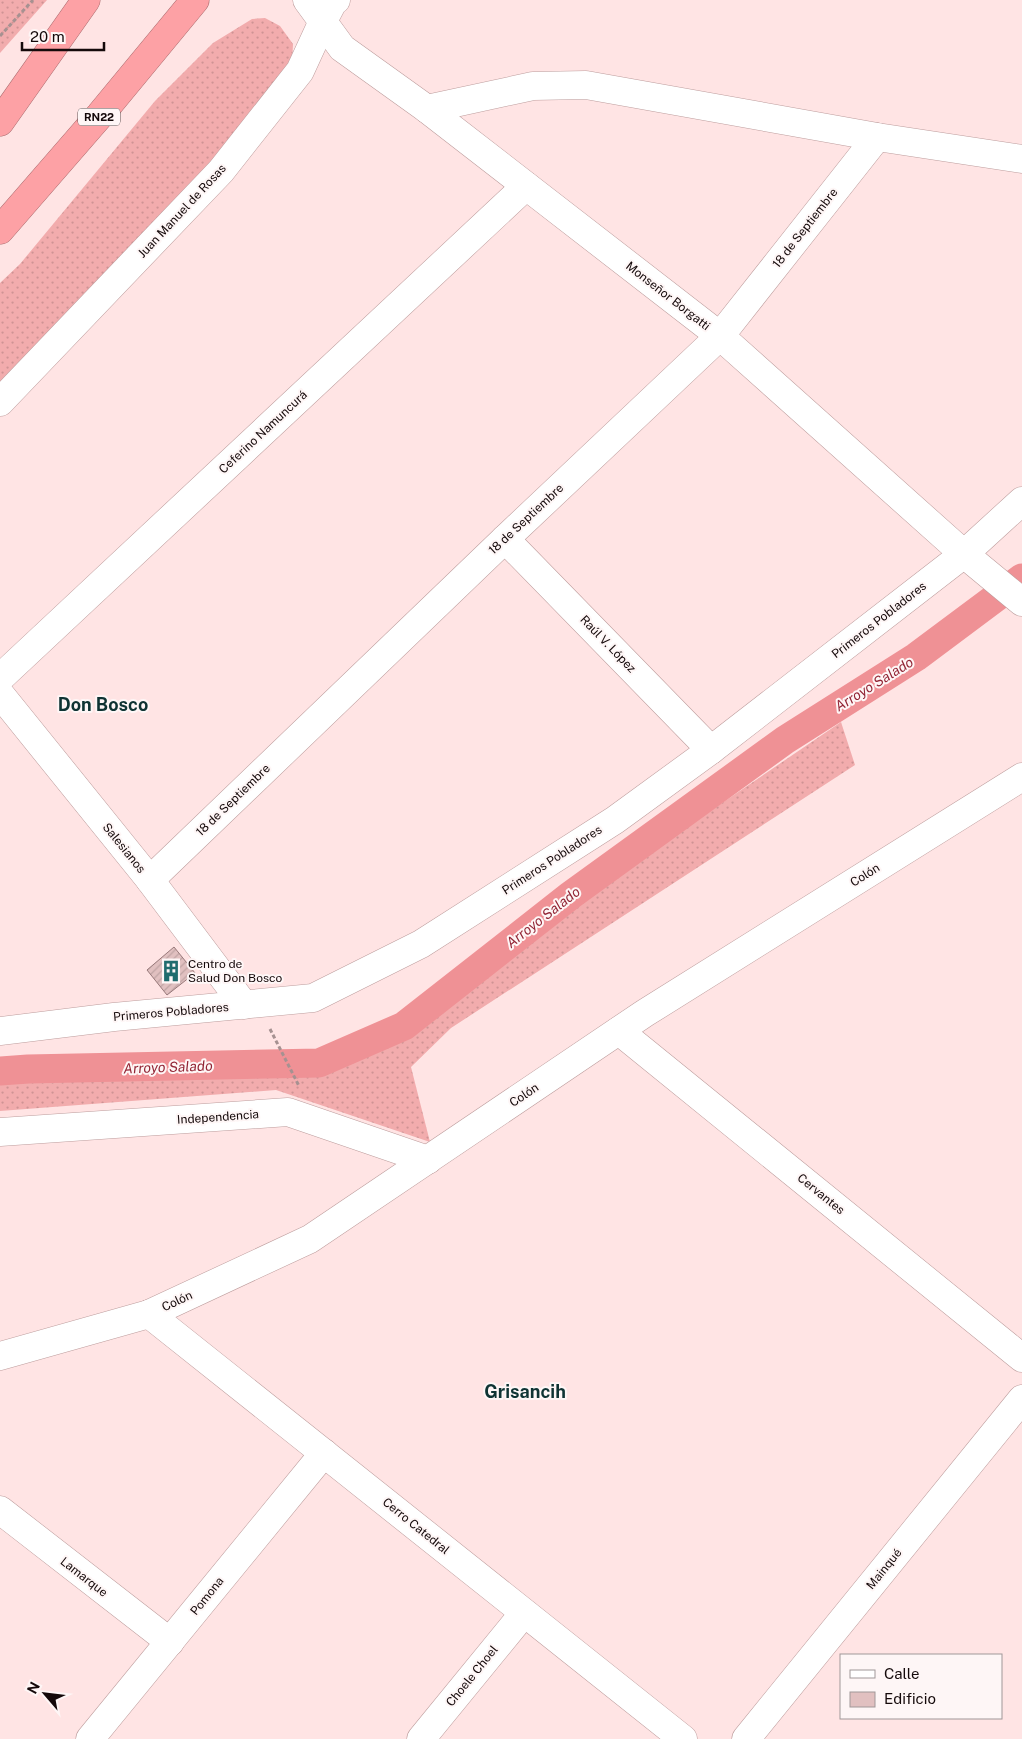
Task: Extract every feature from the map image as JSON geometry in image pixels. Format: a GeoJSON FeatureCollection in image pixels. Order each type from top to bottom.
{"type":"FeatureCollection","features":[{"type":"Feature","properties":{"kind":"highway"},"geometry":{"type":"LineString","coordinates":[[0,122],[86,0]]}},
{"type":"Feature","properties":{"kind":"highway","name":"RN22"},"geometry":{"type":"LineString","coordinates":[[0,230],[94,122],[194,0]]}},
{"type":"Feature","properties":{"kind":"street","name":"Monseñor Borgatti"},"geometry":{"type":"LineString","coordinates":[[322,7],[342,48],[427,109],[720,336],[964,554],[1022,602]]}},
{"type":"Feature","properties":{"kind":"street","name":"Juan Manuel de Rosas"},"geometry":{"type":"LineString","coordinates":[[0,402],[221,171],[300,71],[322,7]]}},
{"type":"Feature","properties":{"kind":"street"},"geometry":{"type":"LineString","coordinates":[[427,109],[533,86],[586,85],[877,137],[1022,159]]}},
{"type":"Feature","properties":{"kind":"street","name":"18 de Septiembre"},"geometry":{"type":"LineString","coordinates":[[150,880],[505,539],[720,336],[877,137]]}},
{"type":"Feature","properties":{"kind":"street","name":"Ceferino Namuncurá"},"geometry":{"type":"LineString","coordinates":[[0,678],[526,186]]}},
{"type":"Feature","properties":{"kind":"street","name":"Primeros Pobladores"},"geometry":{"type":"LineString","coordinates":[[0,1031],[114,1017],[313,998],[421,944],[614,820],[711,750],[964,554],[1022,501]]}},
{"type":"Feature","properties":{"kind":"street","name":"Raúl V. López"},"geometry":{"type":"LineString","coordinates":[[505,539],[711,750]]}},
{"type":"Feature","properties":{"kind":"street","name":"Salesianos"},"geometry":{"type":"LineString","coordinates":[[0,694],[150,880],[244,1005]]}},
{"type":"Feature","properties":{"kind":"street","name":"Colón"},"geometry":{"type":"LineString","coordinates":[[0,1356],[149,1314],[310,1240],[619,1031],[1022,776]]}},
{"type":"Feature","properties":{"kind":"street","name":"Cervantes"},"geometry":{"type":"LineString","coordinates":[[619,1031],[1022,1358]]}},
{"type":"Feature","properties":{"kind":"street","name":"Independencia"},"geometry":{"type":"LineString","coordinates":[[0,1132],[288,1112],[428,1160]]}},
{"type":"Feature","properties":{"kind":"street","name":"Cerro Catedral"},"geometry":{"type":"LineString","coordinates":[[149,1314],[683,1739]]}},
{"type":"Feature","properties":{"kind":"street","name":"Mainqué"},"geometry":{"type":"LineString","coordinates":[[746,1739],[1022,1398]]}},
{"type":"Feature","properties":{"kind":"street","name":"Pomona"},"geometry":{"type":"LineString","coordinates":[[90,1739],[324,1453]]}},
{"type":"Feature","properties":{"kind":"street","name":"Lamarque"},"geometry":{"type":"LineString","coordinates":[[0,1510],[170,1642]]}},
{"type":"Feature","properties":{"kind":"street","name":"Choele Choel"},"geometry":{"type":"LineString","coordinates":[[421,1739],[524,1613]]}},
{"type":"Feature","properties":{"kind":"path"},"geometry":{"type":"LineString","coordinates":[[0,36],[33,0]]}},
{"type":"Feature","properties":{"kind":"path"},"geometry":{"type":"LineString","coordinates":[[277,1043],[297,1083]]}},
{"type":"Feature","properties":{"kind":"shaded area"},"geometry":{"type":"Polygon","coordinates":[[[0,0],[47,0],[0,53],[0,0]]]}},
{"type":"Feature","properties":{"kind":"shaded area"},"geometry":{"type":"Polygon","coordinates":[[[265,18],[280,26],[293,44],[292,64],[213,163],[0,382],[0,283],[20,264],[155,101],[213,43],[252,19],[265,18]]]}},
{"type":"Feature","properties":{"kind":"shaded area"},"geometry":{"type":"Polygon","coordinates":[[[841,722],[855,765],[451,1028],[411,1067],[430,1142],[276,1090],[0,1111],[0,1081],[167,1074],[315,1074],[371,1053],[404,1037],[572,905],[841,722]]]}},
{"type":"Feature","properties":{"kind":"building","name":"Centro de Salud Don Bosco"},"geometry":{"type":"Polygon","coordinates":[[[174,947],[195,973],[167,995],[147,970],[174,947]]]}},
{"type":"Feature","properties":{"kind":"waterway","name":"Arroyo Salado"},"geometry":{"type":"LineString","coordinates":[[0,1071],[319,1063],[404,1026],[571,895],[785,740],[916,657],[1022,578]]}},
{"type":"Feature","properties":{"kind":"place","name":"Centro de Salud Don Bosco"},"geometry":{"type":"Point","coordinates":[171,971]}},
{"type":"Feature","properties":{"kind":"district","name":"Don Bosco"},"geometry":{"type":"Point","coordinates":[103,704]}},
{"type":"Feature","properties":{"kind":"district","name":"Grisancih"},"geometry":{"type":"Point","coordinates":[525,1391]}}]}
